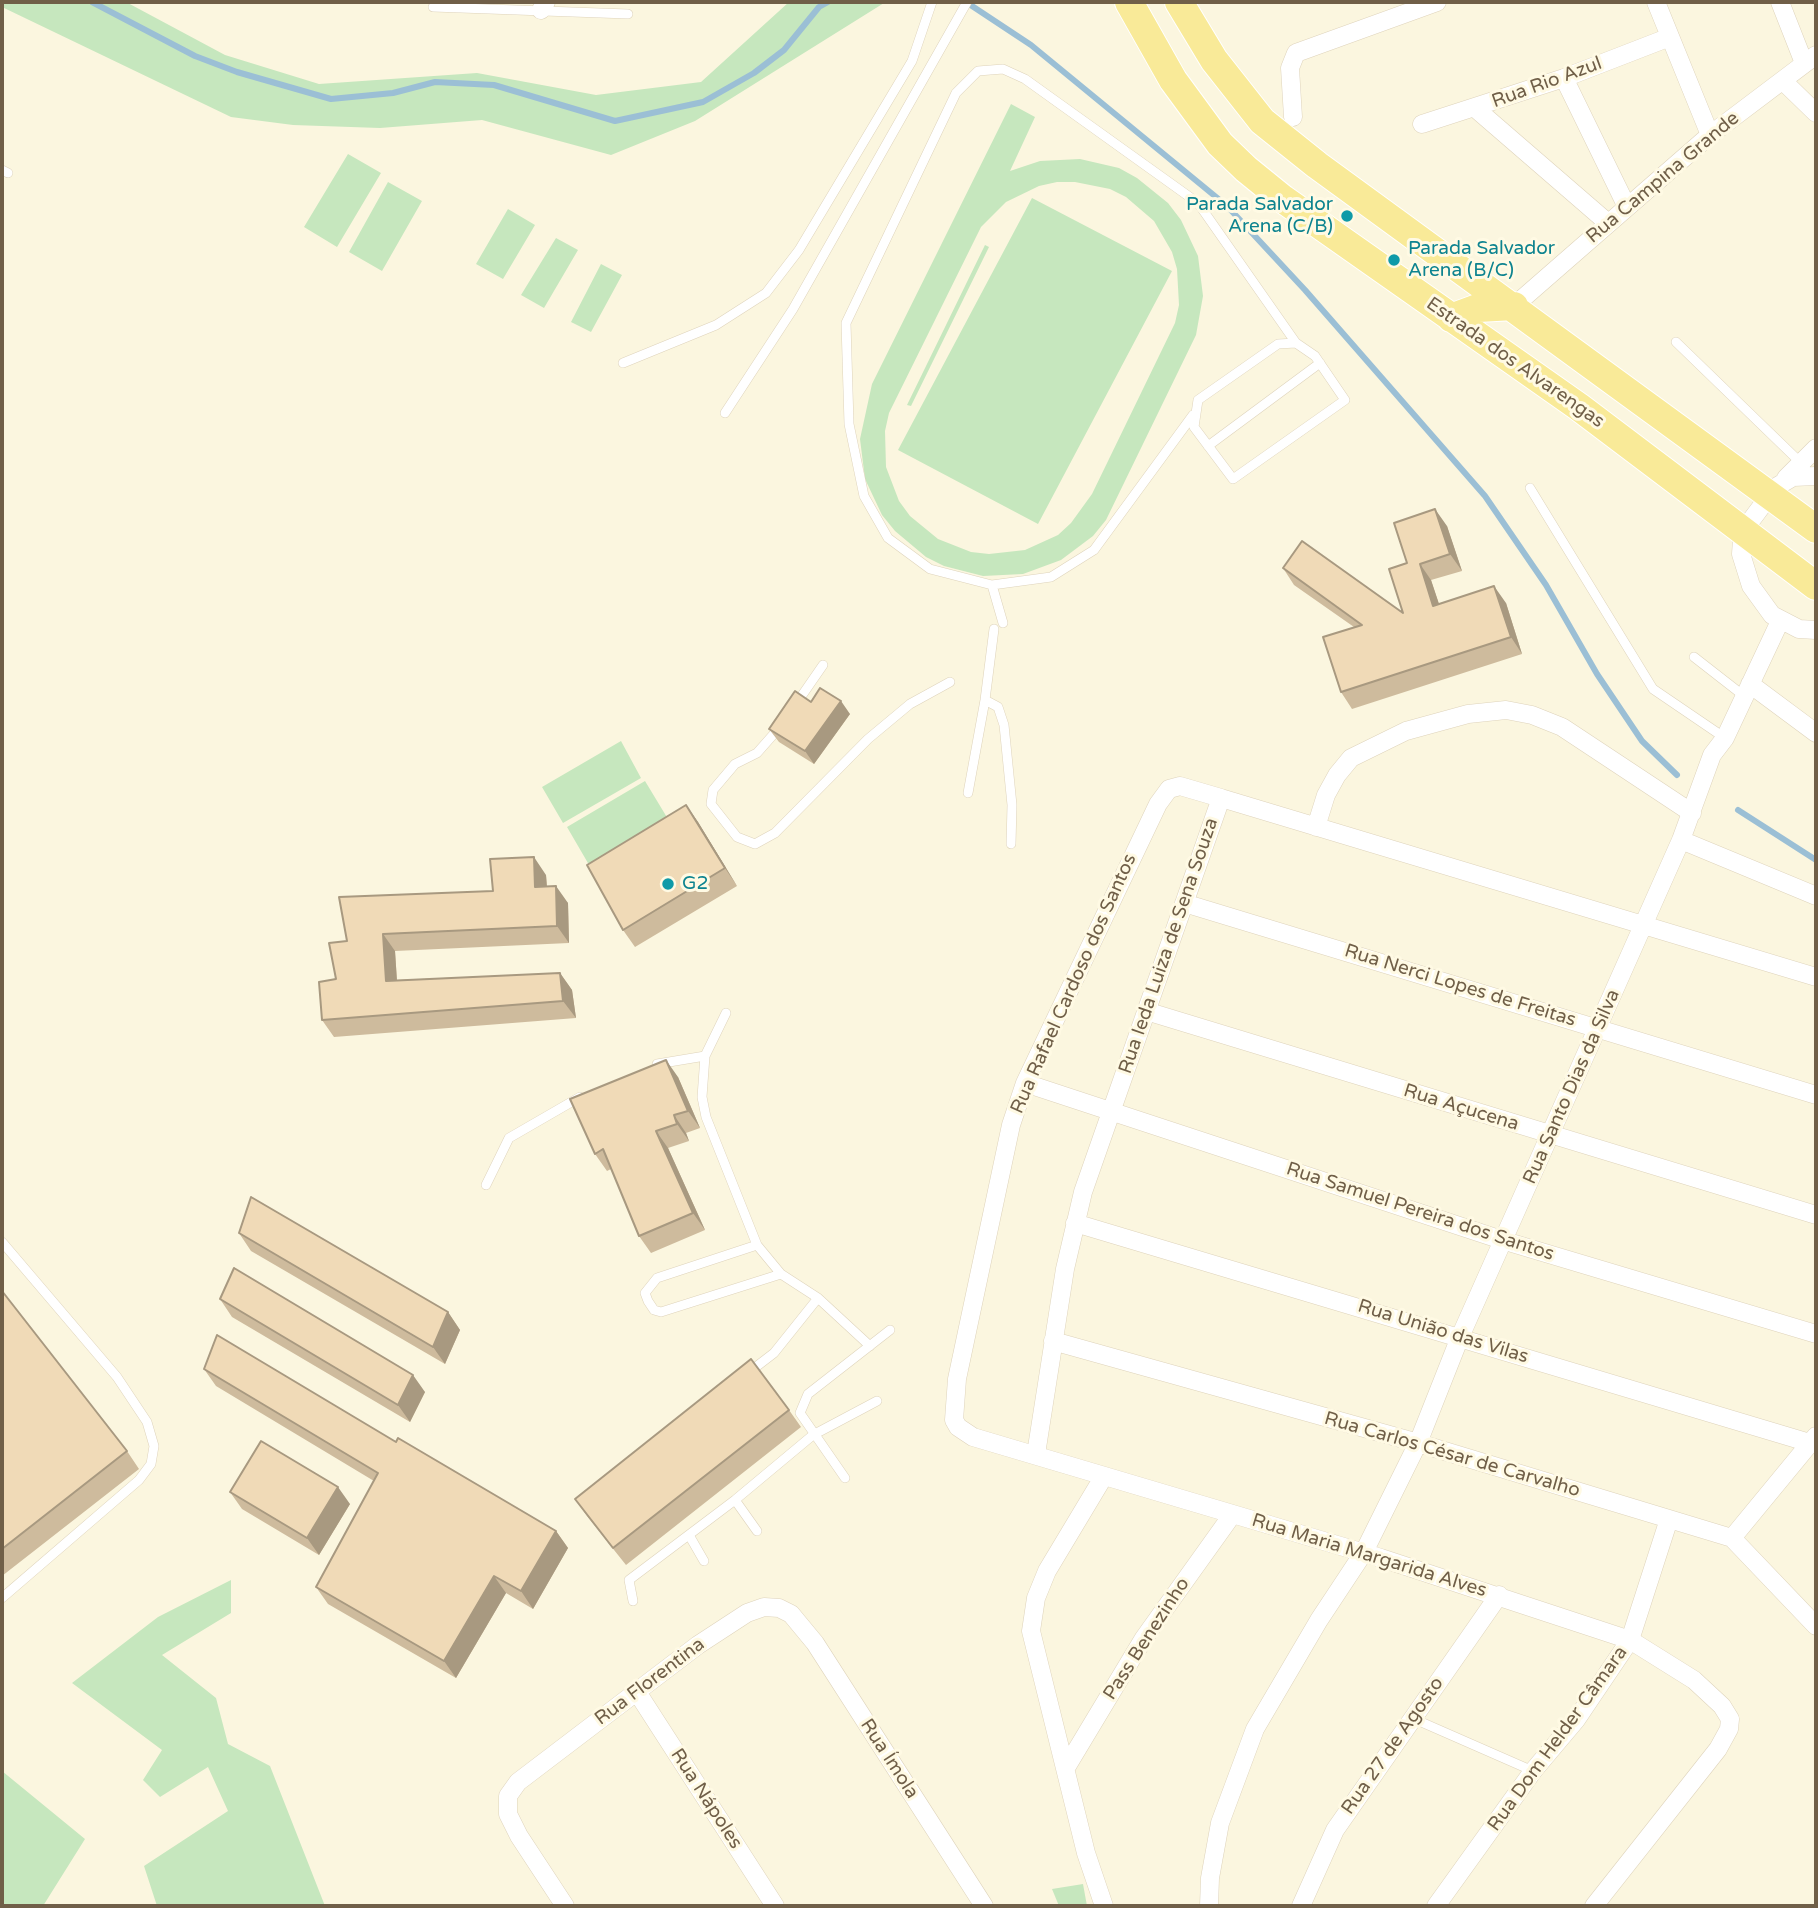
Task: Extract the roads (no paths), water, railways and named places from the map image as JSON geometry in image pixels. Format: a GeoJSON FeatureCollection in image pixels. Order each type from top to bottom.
{"type":"FeatureCollection","features":[{"type":"Feature","properties":{"kind":"main road","name":"Estrada dos Alvarengas"},"geometry":{"type":"LineString","coordinates":[[1129,2],[1173,79],[1220,144],[1238,161],[1283,199],[1579,407],[1816,586]]}},
{"type":"Feature","properties":{"kind":"main road"},"geometry":{"type":"LineString","coordinates":[[1179,2],[1214,60],[1262,121],[1317,165],[1514,306],[1776,488],[1816,528]]}},
{"type":"Feature","properties":{"kind":"main road"},"geometry":{"type":"LineString","coordinates":[[1451,318],[1478,308],[1514,306]]}},
{"type":"Feature","properties":{"kind":"street"},"geometry":{"type":"LineString","coordinates":[[1293,117],[1290,68],[1296,53],[1437,2]]}},
{"type":"Feature","properties":{"kind":"street"},"geometry":{"type":"LineString","coordinates":[[1656,2],[1710,135]]}},
{"type":"Feature","properties":{"kind":"street"},"geometry":{"type":"LineString","coordinates":[[1780,2],[1810,59]]}},
{"type":"Feature","properties":{"kind":"street","name":"Rua Rio Azul"},"geometry":{"type":"LineString","coordinates":[[1422,124],[1564,78],[1670,37]]}},
{"type":"Feature","properties":{"kind":"street","name":"Rua Campina Grande"},"geometry":{"type":"LineString","coordinates":[[1514,306],[1710,135],[1810,59]]}},
{"type":"Feature","properties":{"kind":"street"},"geometry":{"type":"LineString","coordinates":[[1564,78],[1627,207]]}},
{"type":"Feature","properties":{"kind":"street"},"geometry":{"type":"LineString","coordinates":[[1783,81],[1816,113]]}},
{"type":"Feature","properties":{"kind":"street"},"geometry":{"type":"LineString","coordinates":[[1475,108],[1608,223]]}},
{"type":"Feature","properties":{"kind":"street"},"geometry":{"type":"LineString","coordinates":[[1816,448],[1776,488],[1745,533],[1741,554],[1747,577],[1764,606],[1780,621],[1799,629],[1816,630]]}},
{"type":"Feature","properties":{"kind":"street"},"geometry":{"type":"LineString","coordinates":[[1776,488],[1802,475],[1816,476]]}},
{"type":"Feature","properties":{"kind":"street","name":"Rua Santo Dias da Silva"},"geometry":{"type":"LineString","coordinates":[[1209,1906],[1210,1878],[1220,1823],[1255,1729],[1319,1620],[1363,1552],[1418,1443],[1460,1337],[1505,1241],[1681,840],[1712,755],[1725,738],[1780,621]]}},
{"type":"Feature","properties":{"kind":"street"},"geometry":{"type":"LineString","coordinates":[[1747,690],[1816,733]]}},
{"type":"Feature","properties":{"kind":"street"},"geometry":{"type":"LineString","coordinates":[[1316,827],[1326,795],[1351,758],[1406,731],[1468,714],[1506,710],[1532,715],[1562,727],[1693,805]]}},
{"type":"Feature","properties":{"kind":"street","name":"Rua Rafael Cardoso dos Santos"},"geometry":{"type":"LineString","coordinates":[[973,1437],[958,1427],[954,1420],[953,1404],[1011,1125],[1026,1083],[1158,804],[1169,789],[1180,786],[1221,798]]}},
{"type":"Feature","properties":{"kind":"street","name":"Rua Ieda Luiza de Sena Souza"},"geometry":{"type":"LineString","coordinates":[[1036,1454],[1075,1223],[1111,1110],[1221,798],[1816,977]]}},
{"type":"Feature","properties":{"kind":"street"},"geometry":{"type":"LineString","coordinates":[[1681,840],[1816,896]]}},
{"type":"Feature","properties":{"kind":"street","name":"Rua Nerci Lopes de Freitas"},"geometry":{"type":"LineString","coordinates":[[1184,903],[1816,1095]]}},
{"type":"Feature","properties":{"kind":"street","name":"Rua Açucena"},"geometry":{"type":"LineString","coordinates":[[1146,1011],[1816,1215]]}},
{"type":"Feature","properties":{"kind":"street","name":"Rua Samuel Pereira dos Santos"},"geometry":{"type":"LineString","coordinates":[[1026,1083],[1505,1241],[1816,1334]]}},
{"type":"Feature","properties":{"kind":"street","name":"Rua União das Vilas"},"geometry":{"type":"LineString","coordinates":[[1075,1223],[1813,1439]]}},
{"type":"Feature","properties":{"kind":"street","name":"Rua Carlos César de Carvalho"},"geometry":{"type":"LineString","coordinates":[[1053,1341],[1418,1443],[1732,1538]]}},
{"type":"Feature","properties":{"kind":"street","name":"Rua Maria Margarida Alves"},"geometry":{"type":"LineString","coordinates":[[973,1437],[1499,1595],[1630,1640],[1693,1680],[1730,1719],[1729,1729],[1718,1749],[1594,1906]]}},
{"type":"Feature","properties":{"kind":"street"},"geometry":{"type":"LineString","coordinates":[[1813,1439],[1732,1538],[1816,1626]]}},
{"type":"Feature","properties":{"kind":"street"},"geometry":{"type":"LineString","coordinates":[[1104,1476],[1047,1571],[1036,1598],[1031,1631],[1067,1766],[1086,1853],[1104,1906]]}},
{"type":"Feature","properties":{"kind":"street","name":"Pass Benezinho"},"geometry":{"type":"LineString","coordinates":[[1067,1766],[1144,1638],[1231,1515]]}},
{"type":"Feature","properties":{"kind":"street","name":"Rua Dom Helder Câmara"},"geometry":{"type":"LineString","coordinates":[[1436,1906],[1533,1772],[1576,1720],[1630,1640],[1669,1520]]}},
{"type":"Feature","properties":{"kind":"street","name":"Rua 27 de Agosto"},"geometry":{"type":"LineString","coordinates":[[1301,1906],[1335,1830],[1499,1595]]}},
{"type":"Feature","properties":{"kind":"street","name":"Rua Florentina"},"geometry":{"type":"LineString","coordinates":[[565,1906],[508,1814],[508,1796],[518,1782],[698,1645],[747,1613],[764,1607],[779,1608],[791,1614]]}},
{"type":"Feature","properties":{"kind":"street","name":"Rua Ímola"},"geometry":{"type":"LineString","coordinates":[[791,1614],[815,1643],[984,1906]]}},
{"type":"Feature","properties":{"kind":"street","name":"Rua Nápoles"},"geometry":{"type":"LineString","coordinates":[[637,1692],[775,1906]]}},
{"type":"Feature","properties":{"kind":"lane"},"geometry":{"type":"LineString","coordinates":[[725,412],[793,309],[967,2]]}},
{"type":"Feature","properties":{"kind":"lane"},"geometry":{"type":"LineString","coordinates":[[623,363],[716,325],[766,293],[799,250],[912,61],[931,5]]}},
{"type":"Feature","properties":{"kind":"lane"},"geometry":{"type":"LineString","coordinates":[[433,7],[543,6],[628,14]]}},
{"type":"Feature","properties":{"kind":"lane"},"geometry":{"type":"LineString","coordinates":[[1193,415],[1194,427],[1233,480],[1345,400],[1320,363],[1296,343],[1198,203],[1025,79],[1003,69],[978,71],[956,93],[845,323],[849,424],[864,496],[888,538],[930,569],[992,585],[1051,577],[1094,550],[1193,415],[1198,400],[1278,344],[1296,343]]}},
{"type":"Feature","properties":{"kind":"lane"},"geometry":{"type":"LineString","coordinates":[[1676,342],[1801,463]]}},
{"type":"Feature","properties":{"kind":"lane"},"geometry":{"type":"LineString","coordinates":[[1208,446],[1320,363]]}},
{"type":"Feature","properties":{"kind":"lane"},"geometry":{"type":"LineString","coordinates":[[1531,488],[1653,690],[1725,738]]}},
{"type":"Feature","properties":{"kind":"lane"},"geometry":{"type":"LineString","coordinates":[[992,585],[1003,623]]}},
{"type":"Feature","properties":{"kind":"lane"},"geometry":{"type":"LineString","coordinates":[[968,793],[985,700],[994,629]]}},
{"type":"Feature","properties":{"kind":"lane"},"geometry":{"type":"LineString","coordinates":[[1695,657],[1747,690]]}},
{"type":"Feature","properties":{"kind":"lane"},"geometry":{"type":"LineString","coordinates":[[823,665],[771,740],[757,753],[735,764],[713,790],[711,804],[737,837],[755,844],[775,833],[868,739],[910,704],[950,682]]}},
{"type":"Feature","properties":{"kind":"lane"},"geometry":{"type":"LineString","coordinates":[[985,700],[998,707],[1004,724],[1012,805],[1011,844]]}},
{"type":"Feature","properties":{"kind":"lane"},"geometry":{"type":"LineString","coordinates":[[726,1013],[705,1056],[702,1097],[706,1117],[757,1245],[781,1275],[818,1298],[870,1346]]}},
{"type":"Feature","properties":{"kind":"lane"},"geometry":{"type":"LineString","coordinates":[[645,1069],[705,1056]]}},
{"type":"Feature","properties":{"kind":"lane"},"geometry":{"type":"LineString","coordinates":[[486,1185],[509,1138],[590,1093]]}},
{"type":"Feature","properties":{"kind":"lane"},"geometry":{"type":"LineString","coordinates":[[2,1242],[117,1377],[147,1422],[154,1446],[151,1464],[139,1480],[2,1598]]}},
{"type":"Feature","properties":{"kind":"lane"},"geometry":{"type":"LineString","coordinates":[[757,1245],[657,1278],[645,1293],[648,1301],[654,1310],[660,1312],[781,1275]]}},
{"type":"Feature","properties":{"kind":"lane"},"geometry":{"type":"LineString","coordinates":[[743,1377],[774,1353],[818,1298]]}},
{"type":"Feature","properties":{"kind":"lane"},"geometry":{"type":"LineString","coordinates":[[845,1478],[800,1413],[808,1394],[890,1330]]}},
{"type":"Feature","properties":{"kind":"lane"},"geometry":{"type":"LineString","coordinates":[[633,1601],[629,1580],[735,1500],[813,1435],[877,1401]]}},
{"type":"Feature","properties":{"kind":"lane"},"geometry":{"type":"LineString","coordinates":[[735,1500],[757,1531]]}},
{"type":"Feature","properties":{"kind":"lane"},"geometry":{"type":"LineString","coordinates":[[689,1535],[704,1561]]}},
{"type":"Feature","properties":{"kind":"lane"},"geometry":{"type":"LineString","coordinates":[[1412,1718],[1533,1772]]}},
{"type":"Feature","properties":{"kind":"waterway"},"geometry":{"type":"LineString","coordinates":[[92,2],[195,56],[237,72],[331,99],[393,93],[435,82],[494,85],[615,121],[703,102],[754,73],[784,50],[819,7],[828,2]]}},
{"type":"Feature","properties":{"kind":"waterway"},"geometry":{"type":"LineString","coordinates":[[966,2],[1031,45],[1227,206],[1305,290],[1485,496],[1546,585],[1597,674],[1642,741],[1677,775]]}},
{"type":"Feature","properties":{"kind":"waterway"},"geometry":{"type":"LineString","coordinates":[[1738,810],[1816,860]]}},
{"type":"Feature","properties":{"kind":"place","name":"Parada Salvador Arena (C/B)"},"geometry":{"type":"Point","coordinates":[1347,216]}},
{"type":"Feature","properties":{"kind":"place","name":"Parada Salvador Arena (B/C)"},"geometry":{"type":"Point","coordinates":[1394,260]}},
{"type":"Feature","properties":{"kind":"place","name":"G2"},"geometry":{"type":"Point","coordinates":[668,884]}}]}
